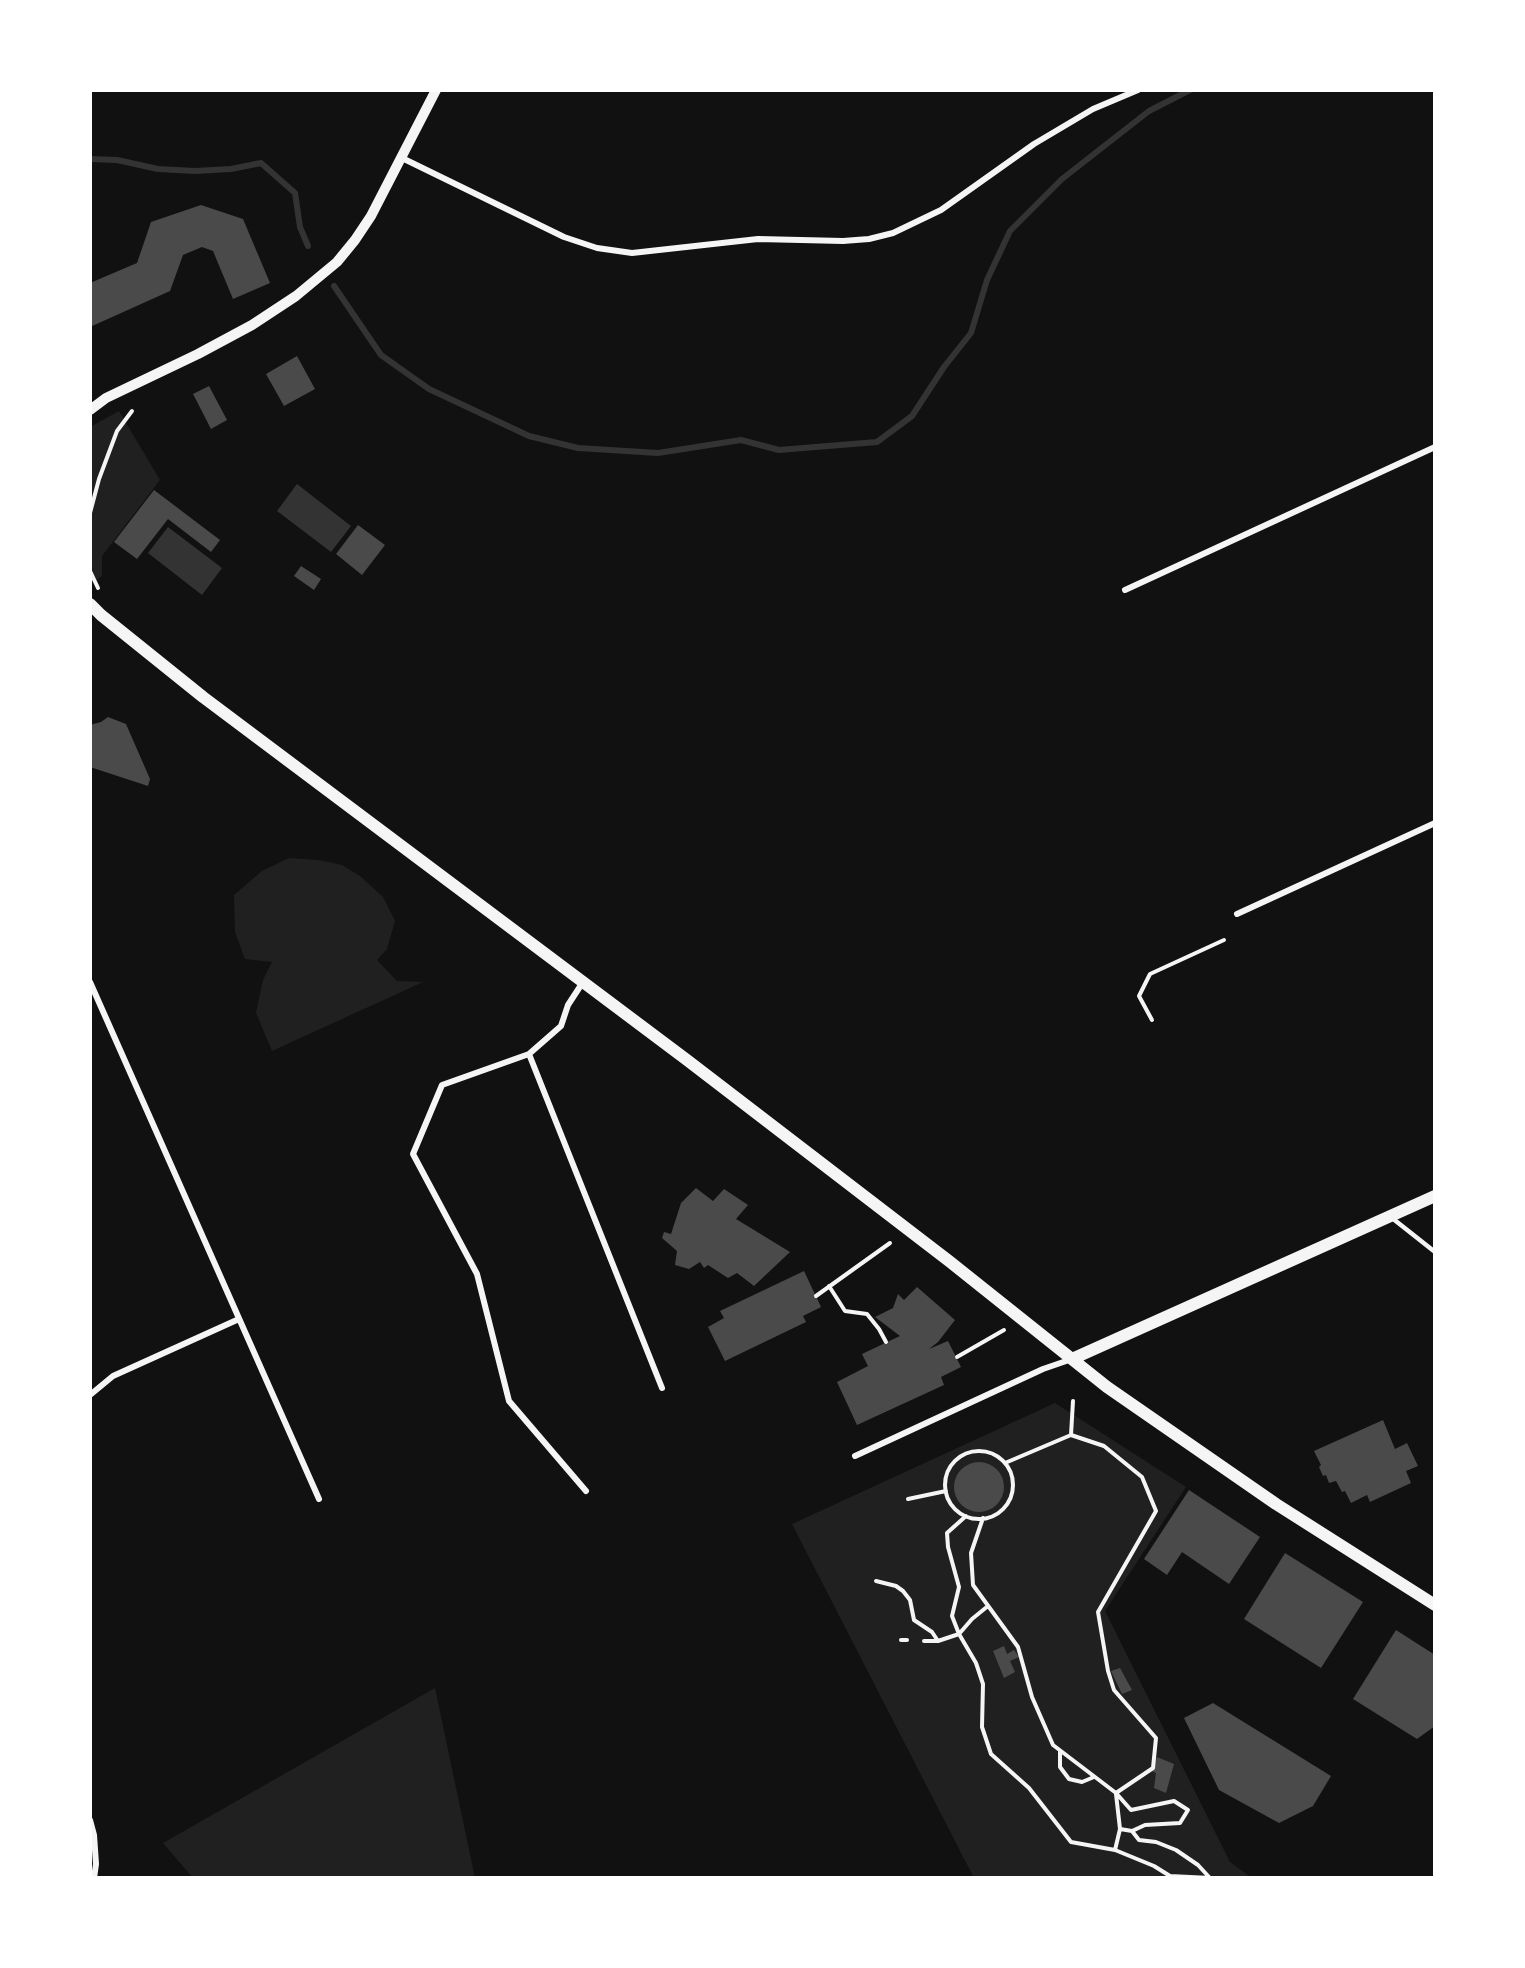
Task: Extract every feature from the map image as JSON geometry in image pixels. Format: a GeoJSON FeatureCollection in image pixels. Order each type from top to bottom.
{"type":"FeatureCollection","features":[{"type":"Feature","properties":{"kind":"main road"},"geometry":{"type":"LineString","coordinates":[[90,604],[110,623],[203,697],[889,1214],[1107,1387],[1276,1504],[1435,1605]]}},
{"type":"Feature","properties":{"kind":"main road"},"geometry":{"type":"LineString","coordinates":[[1072,1359],[1435,1196]]}},
{"type":"Feature","properties":{"kind":"street"},"geometry":{"type":"LineString","coordinates":[[90,410],[106,398],[243,330],[296,296],[337,262],[371,216],[436,90]]}},
{"type":"Feature","properties":{"kind":"street"},"geometry":{"type":"LineString","coordinates":[[402,158],[564,237],[597,248],[632,253],[758,239],[843,241],[868,239],[893,233],[941,210],[1034,144],[1093,109],[1138,90]]}},
{"type":"Feature","properties":{"kind":"street"},"geometry":{"type":"LineString","coordinates":[[1125,590],[1435,447]]}},
{"type":"Feature","properties":{"kind":"street"},"geometry":{"type":"LineString","coordinates":[[1237,914],[1435,823]]}},
{"type":"Feature","properties":{"kind":"street"},"geometry":{"type":"LineString","coordinates":[[90,982],[319,1499]]}},
{"type":"Feature","properties":{"kind":"street"},"geometry":{"type":"LineString","coordinates":[[583,982],[568,1005],[561,1026],[529,1054],[442,1085],[413,1154],[477,1274],[509,1401],[586,1491]]}},
{"type":"Feature","properties":{"kind":"street"},"geometry":{"type":"LineString","coordinates":[[529,1054],[662,1388]]}},
{"type":"Feature","properties":{"kind":"street"},"geometry":{"type":"LineString","coordinates":[[90,1395],[113,1376],[239,1319]]}},
{"type":"Feature","properties":{"kind":"street"},"geometry":{"type":"LineString","coordinates":[[855,1456],[1043,1369],[1072,1359]]}},
{"type":"Feature","properties":{"kind":"street"},"geometry":{"type":"LineString","coordinates":[[90,1820],[96,1864],[94,1878]]}},
{"type":"Feature","properties":{"kind":"lane"},"geometry":{"type":"LineString","coordinates":[[1390,1216],[1435,1252]]}},
{"type":"Feature","properties":{"kind":"path"},"geometry":{"type":"LineString","coordinates":[[90,513],[99,479],[117,431],[132,411]]}},
{"type":"Feature","properties":{"kind":"path"},"geometry":{"type":"LineString","coordinates":[[90,571],[98,588]]}},
{"type":"Feature","properties":{"kind":"path"},"geometry":{"type":"LineString","coordinates":[[1152,1020],[1139,996],[1150,974],[1224,939]]}},
{"type":"Feature","properties":{"kind":"path"},"geometry":{"type":"LineString","coordinates":[[816,1296],[890,1243]]}},
{"type":"Feature","properties":{"kind":"path"},"geometry":{"type":"LineString","coordinates":[[829,1286],[845,1311],[867,1314],[886,1342]]}},
{"type":"Feature","properties":{"kind":"path"},"geometry":{"type":"LineString","coordinates":[[957,1357],[1004,1330]]}},
{"type":"Feature","properties":{"kind":"path"},"geometry":{"type":"LineString","coordinates":[[1071,1435],[1073,1401]]}},
{"type":"Feature","properties":{"kind":"path"},"geometry":{"type":"LineString","coordinates":[[1005,1463],[1071,1435],[1104,1446],[1142,1477],[1156,1511],[1098,1612],[1108,1671],[1114,1690],[1156,1738],[1153,1768],[1116,1794]]}},
{"type":"Feature","properties":{"kind":"path"},"geometry":{"type":"LineString","coordinates":[[975,1451],[996,1456],[1011,1472],[1013,1484],[1007,1505],[999,1513],[983,1518],[966,1516],[957,1510],[950,1502],[946,1491],[949,1470],[964,1455],[975,1451]]}},
{"type":"Feature","properties":{"kind":"path"},"geometry":{"type":"LineString","coordinates":[[908,1499],[946,1491]]}},
{"type":"Feature","properties":{"kind":"path"},"geometry":{"type":"LineString","coordinates":[[966,1516],[947,1533],[948,1547],[959,1587],[952,1616],[959,1634],[976,1663],[983,1684],[982,1727],[991,1754],[1029,1788],[1071,1842],[1115,1850],[1154,1866],[1170,1876],[1210,1877]]}},
{"type":"Feature","properties":{"kind":"path"},"geometry":{"type":"LineString","coordinates":[[983,1518],[970,1553],[973,1585],[1018,1647],[1032,1698],[1053,1745],[1116,1794],[1131,1810],[1174,1801],[1188,1810],[1180,1823],[1145,1825],[1132,1831],[1120,1829]]}},
{"type":"Feature","properties":{"kind":"path"},"geometry":{"type":"LineString","coordinates":[[876,1581],[896,1586],[903,1591],[910,1600],[914,1620],[933,1632],[938,1641]]}},
{"type":"Feature","properties":{"kind":"path"},"geometry":{"type":"LineString","coordinates":[[924,1641],[938,1641],[959,1634],[988,1606]]}},
{"type":"Feature","properties":{"kind":"path"},"geometry":{"type":"LineString","coordinates":[[901,1640],[907,1640]]}},
{"type":"Feature","properties":{"kind":"path"},"geometry":{"type":"LineString","coordinates":[[1060,1750],[1060,1767],[1069,1779],[1082,1782],[1094,1777]]}},
{"type":"Feature","properties":{"kind":"path"},"geometry":{"type":"LineString","coordinates":[[1115,1850],[1120,1829],[1116,1794]]}},
{"type":"Feature","properties":{"kind":"path"},"geometry":{"type":"LineString","coordinates":[[1132,1831],[1139,1840],[1156,1842],[1176,1850],[1198,1865],[1210,1877]]}},
{"type":"Feature","properties":{"kind":"shaded area"},"geometry":{"type":"Polygon","coordinates":[[[119,411],[160,480],[102,556],[102,576],[90,584],[90,427],[119,411]]]}},
{"type":"Feature","properties":{"kind":"shaded area"},"geometry":{"type":"Polygon","coordinates":[[[297,484],[351,526],[331,552],[277,511],[297,484]]]}},
{"type":"Feature","properties":{"kind":"shaded area"},"geometry":{"type":"Polygon","coordinates":[[[168,527],[222,568],[202,595],[148,553],[168,527]]]}},
{"type":"Feature","properties":{"kind":"shaded area"},"geometry":{"type":"Polygon","coordinates":[[[289,858],[319,860],[342,865],[360,876],[383,897],[395,921],[387,949],[377,960],[397,981],[423,982],[272,1051],[256,1013],[263,980],[272,962],[245,959],[235,932],[234,895],[262,871],[289,858]]]}},
{"type":"Feature","properties":{"kind":"shaded area"},"geometry":{"type":"Polygon","coordinates":[[[1055,1403],[1186,1487],[1105,1611],[1230,1862],[1252,1878],[974,1878],[792,1524],[1055,1403]]]}},
{"type":"Feature","properties":{"kind":"shaded area"},"geometry":{"type":"Polygon","coordinates":[[[435,1688],[475,1878],[193,1878],[163,1843],[435,1688]]]}},
{"type":"Feature","properties":{"kind":"building"},"geometry":{"type":"Polygon","coordinates":[[[201,205],[243,219],[270,283],[233,299],[213,251],[202,247],[183,255],[170,291],[90,327],[90,283],[137,263],[151,222],[201,205]]]}},
{"type":"Feature","properties":{"kind":"building"},"geometry":{"type":"Polygon","coordinates":[[[297,356],[315,389],[284,406],[266,374],[297,356]]]}},
{"type":"Feature","properties":{"kind":"building"},"geometry":{"type":"Polygon","coordinates":[[[209,386],[227,420],[211,429],[193,394],[209,386]]]}},
{"type":"Feature","properties":{"kind":"building"},"geometry":{"type":"Polygon","coordinates":[[[154,490],[220,540],[211,552],[168,519],[137,559],[114,542],[154,490]]]}},
{"type":"Feature","properties":{"kind":"building"},"geometry":{"type":"Polygon","coordinates":[[[358,525],[385,545],[362,575],[336,554],[358,525]]]}},
{"type":"Feature","properties":{"kind":"building"},"geometry":{"type":"Polygon","coordinates":[[[301,566],[321,579],[314,590],[294,576],[301,566]]]}},
{"type":"Feature","properties":{"kind":"building"},"geometry":{"type":"Polygon","coordinates":[[[108,717],[126,724],[150,779],[148,786],[90,767],[90,725],[108,717]]]}},
{"type":"Feature","properties":{"kind":"building"},"geometry":{"type":"Polygon","coordinates":[[[696,1188],[713,1201],[724,1189],[748,1205],[736,1219],[790,1252],[754,1286],[737,1273],[728,1278],[708,1265],[704,1268],[700,1262],[689,1269],[675,1265],[677,1251],[662,1238],[664,1232],[671,1234],[681,1203],[696,1188]]]}},
{"type":"Feature","properties":{"kind":"building"},"geometry":{"type":"Polygon","coordinates":[[[804,1271],[821,1307],[803,1316],[806,1322],[725,1361],[708,1327],[724,1318],[720,1311],[804,1271]]]}},
{"type":"Feature","properties":{"kind":"building"},"geometry":{"type":"Polygon","coordinates":[[[917,1287],[955,1320],[938,1342],[929,1349],[948,1341],[961,1367],[941,1377],[944,1385],[857,1425],[837,1382],[868,1366],[862,1354],[900,1336],[875,1317],[893,1308],[898,1294],[904,1300],[917,1287]]]}},
{"type":"Feature","properties":{"kind":"building"},"geometry":{"type":"Polygon","coordinates":[[[1383,1420],[1395,1449],[1407,1443],[1418,1466],[1406,1471],[1411,1483],[1370,1502],[1367,1495],[1351,1503],[1345,1491],[1342,1492],[1336,1481],[1329,1483],[1326,1475],[1323,1476],[1319,1467],[1321,1465],[1314,1451],[1383,1420]]]}},
{"type":"Feature","properties":{"kind":"building"},"geometry":{"type":"Polygon","coordinates":[[[979,1462],[997,1469],[1004,1487],[997,1505],[979,1512],[961,1505],[954,1487],[961,1469],[979,1462]]]}},
{"type":"Feature","properties":{"kind":"building"},"geometry":{"type":"Polygon","coordinates":[[[1189,1490],[1260,1537],[1229,1584],[1182,1552],[1167,1575],[1144,1559],[1189,1490]]]}},
{"type":"Feature","properties":{"kind":"building"},"geometry":{"type":"Polygon","coordinates":[[[1285,1553],[1363,1602],[1321,1668],[1244,1619],[1285,1553]]]}},
{"type":"Feature","properties":{"kind":"building"},"geometry":{"type":"Polygon","coordinates":[[[1396,1630],[1435,1655],[1435,1726],[1417,1739],[1353,1699],[1396,1630]]]}},
{"type":"Feature","properties":{"kind":"building"},"geometry":{"type":"Polygon","coordinates":[[[1004,1646],[1007,1654],[1014,1650],[1019,1657],[1010,1661],[1015,1672],[1004,1678],[993,1651],[1004,1646]]]}},
{"type":"Feature","properties":{"kind":"building"},"geometry":{"type":"Polygon","coordinates":[[[1120,1668],[1132,1690],[1122,1694],[1111,1671],[1120,1668]]]}},
{"type":"Feature","properties":{"kind":"building"},"geometry":{"type":"Polygon","coordinates":[[[1213,1703],[1331,1776],[1313,1806],[1279,1823],[1219,1790],[1184,1718],[1213,1703]]]}},
{"type":"Feature","properties":{"kind":"building"},"geometry":{"type":"Polygon","coordinates":[[[1157,1757],[1174,1764],[1166,1793],[1154,1788],[1156,1773],[1152,1771],[1157,1757]]]}},
{"type":"Feature","properties":{"kind":"waterway"},"geometry":{"type":"LineString","coordinates":[[334,286],[381,355],[429,389],[529,436],[578,448],[658,453],[741,440],[779,450],[877,442],[912,416],[944,367],[971,333],[987,280],[1010,231],[1062,179],[1149,111],[1190,90]]}},
{"type":"Feature","properties":{"kind":"waterway"},"geometry":{"type":"LineString","coordinates":[[90,159],[117,160],[158,169],[195,171],[231,169],[261,163],[295,193],[300,227],[308,246]]}}]}
